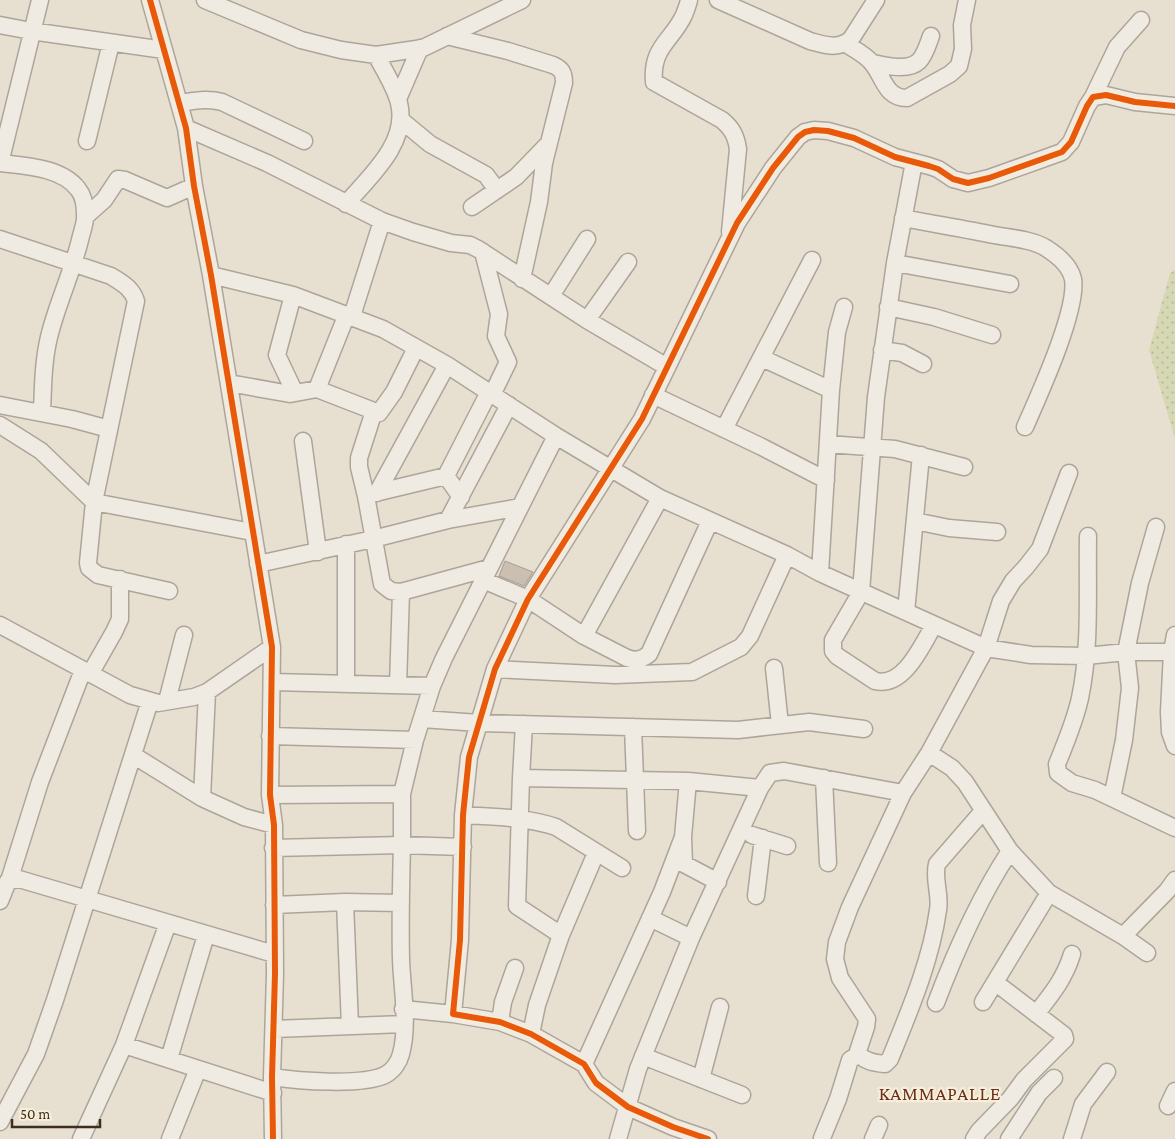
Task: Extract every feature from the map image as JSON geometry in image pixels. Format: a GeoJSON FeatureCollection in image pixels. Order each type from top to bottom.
{"type":"FeatureCollection","features":[{"type":"Feature","properties":{"kind":"street"},"geometry":{"type":"LineString","coordinates":[[40,0],[6,109],[0,163],[42,169],[67,180],[78,189],[84,203],[86,216],[74,264],[50,335],[45,358],[42,413]]}},
{"type":"Feature","properties":{"kind":"street"},"geometry":{"type":"LineString","coordinates":[[150,0],[186,128],[194,186],[230,383],[237,439],[272,647],[270,795],[274,825],[273,1139]]}},
{"type":"Feature","properties":{"kind":"street"},"geometry":{"type":"LineString","coordinates":[[205,0],[301,40],[342,50],[376,55],[420,48],[522,0]]}},
{"type":"Feature","properties":{"kind":"street"},"geometry":{"type":"LineString","coordinates":[[689,0],[684,16],[660,49],[654,82],[722,120],[730,126],[736,137],[738,149],[730,240]]}},
{"type":"Feature","properties":{"kind":"street"},"geometry":{"type":"LineString","coordinates":[[718,0],[810,41],[838,46],[846,44],[852,39],[876,0]]}},
{"type":"Feature","properties":{"kind":"street"},"geometry":{"type":"LineString","coordinates":[[846,44],[872,63],[889,91],[901,98],[913,96],[960,66],[962,60],[962,25],[966,0]]}},
{"type":"Feature","properties":{"kind":"street"},"geometry":{"type":"LineString","coordinates":[[453,1014],[460,940],[463,815],[469,757],[495,669],[528,599],[642,419],[737,224],[773,168],[798,137],[805,132],[814,130],[846,135],[895,157],[938,169],[953,179],[968,183],[990,178],[1053,156],[1062,152],[1071,142],[1117,47],[1141,20]]}},
{"type":"Feature","properties":{"kind":"street"},"geometry":{"type":"LineString","coordinates":[[0,25],[164,50]]}},
{"type":"Feature","properties":{"kind":"street"},"geometry":{"type":"LineString","coordinates":[[448,36],[508,51],[560,68],[564,74],[564,83],[544,163],[539,202],[522,279]]}},
{"type":"Feature","properties":{"kind":"street"},"geometry":{"type":"LineString","coordinates":[[872,63],[900,67],[912,66],[924,55],[931,36]]}},
{"type":"Feature","properties":{"kind":"street"},"geometry":{"type":"LineString","coordinates":[[87,141],[111,43]]}},
{"type":"Feature","properties":{"kind":"street"},"geometry":{"type":"LineString","coordinates":[[398,99],[420,48]]}},
{"type":"Feature","properties":{"kind":"street"},"geometry":{"type":"LineString","coordinates":[[346,204],[392,148],[398,135],[401,120],[398,99],[376,55]]}},
{"type":"Feature","properties":{"kind":"street"},"geometry":{"type":"LineString","coordinates":[[1093,96],[1106,95],[1135,102],[1175,106]]}},
{"type":"Feature","properties":{"kind":"street"},"geometry":{"type":"LineString","coordinates":[[179,104],[213,99],[304,141]]}},
{"type":"Feature","properties":{"kind":"street"},"geometry":{"type":"LineString","coordinates":[[401,120],[430,144],[486,175],[497,190]]}},
{"type":"Feature","properties":{"kind":"street"},"geometry":{"type":"LineString","coordinates":[[186,128],[267,163],[382,221],[452,243],[470,245],[586,320],[667,367]]}},
{"type":"Feature","properties":{"kind":"street"},"geometry":{"type":"LineString","coordinates":[[472,207],[516,177],[550,141]]}},
{"type":"Feature","properties":{"kind":"street"},"geometry":{"type":"LineString","coordinates":[[914,162],[895,264],[882,350],[872,446],[861,592],[833,640],[832,646],[837,656],[875,681],[881,682],[903,674],[934,625]]}},
{"type":"Feature","properties":{"kind":"street"},"geometry":{"type":"LineString","coordinates":[[86,216],[104,200],[118,179],[125,180],[168,198],[194,186]]}},
{"type":"Feature","properties":{"kind":"street"},"geometry":{"type":"LineString","coordinates":[[904,218],[1025,240],[1044,247],[1064,262],[1070,271],[1073,278],[1073,292],[1064,328],[1025,427]]}},
{"type":"Feature","properties":{"kind":"street"},"geometry":{"type":"LineString","coordinates":[[317,388],[349,315],[382,221]]}},
{"type":"Feature","properties":{"kind":"street"},"geometry":{"type":"LineString","coordinates":[[0,239],[111,276],[127,286],[134,294],[136,301],[94,502],[88,564],[89,568],[98,575],[170,591]]}},
{"type":"Feature","properties":{"kind":"street"},"geometry":{"type":"LineString","coordinates":[[551,296],[586,239]]}},
{"type":"Feature","properties":{"kind":"street"},"geometry":{"type":"LineString","coordinates":[[372,494],[446,476],[508,362],[496,336],[499,314],[483,252]]}},
{"type":"Feature","properties":{"kind":"street"},"geometry":{"type":"LineString","coordinates":[[724,429],[812,260]]}},
{"type":"Feature","properties":{"kind":"street"},"geometry":{"type":"LineString","coordinates":[[586,320],[628,262]]}},
{"type":"Feature","properties":{"kind":"street"},"geometry":{"type":"LineString","coordinates":[[895,264],[1010,284]]}},
{"type":"Feature","properties":{"kind":"street"},"geometry":{"type":"LineString","coordinates":[[211,275],[293,295],[383,329],[446,365],[556,436],[660,498],[986,648],[1030,655],[1086,656],[1126,652],[1174,652]]}},
{"type":"Feature","properties":{"kind":"street"},"geometry":{"type":"LineString","coordinates":[[293,295],[277,355],[295,393]]}},
{"type":"Feature","properties":{"kind":"street"},"geometry":{"type":"LineString","coordinates":[[820,573],[831,390],[837,332],[844,307]]}},
{"type":"Feature","properties":{"kind":"street"},"geometry":{"type":"LineString","coordinates":[[888,307],[934,317],[992,335]]}},
{"type":"Feature","properties":{"kind":"street"},"geometry":{"type":"LineString","coordinates":[[230,383],[290,394],[317,388],[379,413],[394,392],[416,348]]}},
{"type":"Feature","properties":{"kind":"street"},"geometry":{"type":"LineString","coordinates":[[882,350],[902,353],[923,364]]}},
{"type":"Feature","properties":{"kind":"street"},"geometry":{"type":"LineString","coordinates":[[762,358],[831,390]]}},
{"type":"Feature","properties":{"kind":"street"},"geometry":{"type":"LineString","coordinates":[[372,494],[446,365]]}},
{"type":"Feature","properties":{"kind":"street"},"geometry":{"type":"LineString","coordinates":[[653,395],[826,480]]}},
{"type":"Feature","properties":{"kind":"street"},"geometry":{"type":"LineString","coordinates":[[0,405],[109,429]]}},
{"type":"Feature","properties":{"kind":"street"},"geometry":{"type":"LineString","coordinates":[[448,520],[510,405]]}},
{"type":"Feature","properties":{"kind":"street"},"geometry":{"type":"LineString","coordinates":[[374,411],[359,458],[359,467],[372,494],[373,539],[382,584],[391,591],[401,592],[486,574],[584,636],[627,658],[633,660],[643,659],[649,654],[710,521]]}},
{"type":"Feature","properties":{"kind":"street"},"geometry":{"type":"LineString","coordinates":[[0,425],[41,451],[94,502],[252,532]]}},
{"type":"Feature","properties":{"kind":"street"},"geometry":{"type":"LineString","coordinates":[[124,1045],[169,1058],[198,1070],[273,1085],[290,1080],[355,1082],[386,1075],[396,1066],[401,1055],[404,1016],[401,903],[402,794],[415,740],[432,686],[444,658],[556,436]]}},
{"type":"Feature","properties":{"kind":"street"},"geometry":{"type":"LineString","coordinates":[[303,441],[318,552]]}},
{"type":"Feature","properties":{"kind":"street"},"geometry":{"type":"LineString","coordinates":[[828,444],[895,449],[964,467]]}},
{"type":"Feature","properties":{"kind":"street"},"geometry":{"type":"LineString","coordinates":[[906,612],[921,455]]}},
{"type":"Feature","properties":{"kind":"street"},"geometry":{"type":"LineString","coordinates":[[982,811],[937,864],[935,871],[939,908],[930,947],[890,1059],[885,1064],[881,1064],[864,1059],[858,1051],[867,1018],[840,978],[836,959],[837,942],[850,907],[903,793],[929,753],[986,648],[1001,601],[1013,581],[1040,549],[1069,473]]}},
{"type":"Feature","properties":{"kind":"street"},"geometry":{"type":"LineString","coordinates":[[446,476],[461,498]]}},
{"type":"Feature","properties":{"kind":"street"},"geometry":{"type":"LineString","coordinates":[[584,636],[660,498]]}},
{"type":"Feature","properties":{"kind":"street"},"geometry":{"type":"LineString","coordinates":[[258,564],[318,552],[448,520],[520,507]]}},
{"type":"Feature","properties":{"kind":"street"},"geometry":{"type":"LineString","coordinates":[[915,521],[949,528],[996,532]]}},
{"type":"Feature","properties":{"kind":"street"},"geometry":{"type":"LineString","coordinates":[[1112,798],[1124,740],[1130,688],[1126,652],[1140,583],[1156,527]]}},
{"type":"Feature","properties":{"kind":"street"},"geometry":{"type":"LineString","coordinates":[[1088,536],[1086,656],[1072,729],[1057,764],[1057,769],[1062,776],[1072,783],[1112,798],[1175,828]]}},
{"type":"Feature","properties":{"kind":"street"},"geometry":{"type":"LineString","coordinates":[[346,544],[346,684]]}},
{"type":"Feature","properties":{"kind":"street"},"geometry":{"type":"LineString","coordinates":[[495,669],[615,675],[692,672],[741,646],[750,636],[787,555]]}},
{"type":"Feature","properties":{"kind":"street"},"geometry":{"type":"LineString","coordinates":[[0,901],[4,887],[9,881],[40,782],[86,672],[114,632],[120,619],[120,579]]}},
{"type":"Feature","properties":{"kind":"street"},"geometry":{"type":"LineString","coordinates":[[398,685],[401,592]]}},
{"type":"Feature","properties":{"kind":"street"},"geometry":{"type":"LineString","coordinates":[[0,625],[130,694],[158,703],[194,697],[207,692],[272,647]]}},
{"type":"Feature","properties":{"kind":"street"},"geometry":{"type":"LineString","coordinates":[[167,701],[184,635]]}},
{"type":"Feature","properties":{"kind":"street"},"geometry":{"type":"LineString","coordinates":[[1175,636],[1169,712],[1170,732],[1175,746]]}},
{"type":"Feature","properties":{"kind":"street"},"geometry":{"type":"LineString","coordinates":[[774,668],[780,725]]}},
{"type":"Feature","properties":{"kind":"street"},"geometry":{"type":"LineString","coordinates":[[272,682],[432,686]]}},
{"type":"Feature","properties":{"kind":"street"},"geometry":{"type":"LineString","coordinates":[[202,798],[207,692]]}},
{"type":"Feature","properties":{"kind":"street"},"geometry":{"type":"LineString","coordinates":[[0,1122],[36,1054],[55,1000],[150,700]]}},
{"type":"Feature","properties":{"kind":"street"},"geometry":{"type":"LineString","coordinates":[[422,719],[479,723],[738,730],[809,722],[864,729]]}},
{"type":"Feature","properties":{"kind":"street"},"geometry":{"type":"LineString","coordinates":[[524,724],[517,906],[561,935]]}},
{"type":"Feature","properties":{"kind":"street"},"geometry":{"type":"LineString","coordinates":[[633,727],[637,831]]}},
{"type":"Feature","properties":{"kind":"street"},"geometry":{"type":"LineString","coordinates":[[270,736],[415,740]]}},
{"type":"Feature","properties":{"kind":"street"},"geometry":{"type":"LineString","coordinates":[[929,753],[952,768],[965,782],[982,811],[1010,850],[1049,893],[1123,936],[1147,953]]}},
{"type":"Feature","properties":{"kind":"street"},"geometry":{"type":"LineString","coordinates":[[133,755],[202,798],[244,817],[274,825]]}},
{"type":"Feature","properties":{"kind":"street"},"geometry":{"type":"LineString","coordinates":[[622,1138],[628,1107],[643,1056],[691,938],[760,788],[770,772],[784,770],[903,793]]}},
{"type":"Feature","properties":{"kind":"street"},"geometry":{"type":"LineString","coordinates":[[521,778],[688,781],[760,788]]}},
{"type":"Feature","properties":{"kind":"street"},"geometry":{"type":"LineString","coordinates":[[824,778],[828,863]]}},
{"type":"Feature","properties":{"kind":"street"},"geometry":{"type":"LineString","coordinates":[[688,781],[683,837],[684,864],[718,882]]}},
{"type":"Feature","properties":{"kind":"street"},"geometry":{"type":"LineString","coordinates":[[270,795],[402,794]]}},
{"type":"Feature","properties":{"kind":"street"},"geometry":{"type":"LineString","coordinates":[[463,815],[519,819],[556,827],[622,868]]}},
{"type":"Feature","properties":{"kind":"street"},"geometry":{"type":"LineString","coordinates":[[741,831],[787,846]]}},
{"type":"Feature","properties":{"kind":"street"},"geometry":{"type":"LineString","coordinates":[[584,1064],[662,892],[683,837]]}},
{"type":"Feature","properties":{"kind":"street"},"geometry":{"type":"LineString","coordinates":[[756,896],[762,838]]}},
{"type":"Feature","properties":{"kind":"street"},"geometry":{"type":"LineString","coordinates":[[273,848],[402,845],[463,846]]}},
{"type":"Feature","properties":{"kind":"street"},"geometry":{"type":"LineString","coordinates":[[936,1003],[970,920],[992,878],[1010,850]]}},
{"type":"Feature","properties":{"kind":"street"},"geometry":{"type":"LineString","coordinates":[[530,1034],[537,1005],[561,935],[596,853]]}},
{"type":"Feature","properties":{"kind":"street"},"geometry":{"type":"LineString","coordinates":[[9,881],[19,878],[274,954]]}},
{"type":"Feature","properties":{"kind":"street"},"geometry":{"type":"LineString","coordinates":[[1123,936],[1174,882]]}},
{"type":"Feature","properties":{"kind":"street"},"geometry":{"type":"LineString","coordinates":[[983,1002],[1049,893]]}},
{"type":"Feature","properties":{"kind":"street"},"geometry":{"type":"LineString","coordinates":[[274,905],[345,902],[401,903]]}},
{"type":"Feature","properties":{"kind":"street"},"geometry":{"type":"LineString","coordinates":[[345,902],[350,1026]]}},
{"type":"Feature","properties":{"kind":"street"},"geometry":{"type":"LineString","coordinates":[[650,918],[691,938]]}},
{"type":"Feature","properties":{"kind":"street"},"geometry":{"type":"LineString","coordinates":[[81,1139],[124,1045],[168,923]]}},
{"type":"Feature","properties":{"kind":"street"},"geometry":{"type":"LineString","coordinates":[[169,1058],[206,935]]}},
{"type":"Feature","properties":{"kind":"street"},"geometry":{"type":"LineString","coordinates":[[1036,1014],[1060,983],[1072,954]]}},
{"type":"Feature","properties":{"kind":"street"},"geometry":{"type":"LineString","coordinates":[[500,1022],[503,1002],[515,968]]}},
{"type":"Feature","properties":{"kind":"street"},"geometry":{"type":"LineString","coordinates":[[974,1139],[979,1131],[1010,1100],[1024,1080],[1064,1042],[1065,1038],[1064,1035],[996,983]]}},
{"type":"Feature","properties":{"kind":"street"},"geometry":{"type":"LineString","coordinates":[[701,1079],[720,1007]]}},
{"type":"Feature","properties":{"kind":"street"},"geometry":{"type":"LineString","coordinates":[[274,1029],[350,1026],[404,1016],[453,1014],[500,1022],[530,1034],[584,1064],[596,1083],[628,1107],[674,1133],[708,1139]]}},
{"type":"Feature","properties":{"kind":"street"},"geometry":{"type":"LineString","coordinates":[[822,1138],[838,1099],[851,1058],[859,1054]]}},
{"type":"Feature","properties":{"kind":"street"},"geometry":{"type":"LineString","coordinates":[[643,1056],[742,1095]]}},
{"type":"Feature","properties":{"kind":"street"},"geometry":{"type":"LineString","coordinates":[[170,1139],[198,1070]]}},
{"type":"Feature","properties":{"kind":"street"},"geometry":{"type":"LineString","coordinates":[[1072,1139],[1083,1104],[1107,1072]]}},
{"type":"Feature","properties":{"kind":"street"},"geometry":{"type":"LineString","coordinates":[[1009,1139],[1039,1093],[1054,1078]]}},
{"type":"Feature","properties":{"kind":"green space"},"geometry":{"type":"Polygon","coordinates":[[[1175,270],[1175,439],[1149,350],[1170,273],[1175,270]]]}},
{"type":"Feature","properties":{"kind":"building"},"geometry":{"type":"Polygon","coordinates":[[[505,561],[533,572],[524,586],[499,576],[505,561]]]}},
{"type":"Feature","properties":{"kind":"cycle path"},"geometry":{"type":"LineString","coordinates":[[150,0],[186,128],[194,186],[211,275],[272,647],[270,795],[274,825],[275,974],[272,1077],[273,1139]]}},
{"type":"Feature","properties":{"kind":"cycle path"},"geometry":{"type":"LineString","coordinates":[[708,1139],[673,1127],[628,1107],[596,1083],[584,1064],[531,1034],[500,1022],[453,1014],[460,940],[463,815],[469,757],[495,669],[528,599],[642,419],[737,223],[773,168],[798,137],[805,132],[814,130],[828,131],[854,138],[895,157],[938,169],[953,179],[968,183],[989,178],[1062,152],[1071,142],[1093,97],[1106,95],[1135,102],[1175,106]]}},
{"type":"Feature","properties":{"kind":"district","name":"KAMMAPALLE"},"geometry":{"type":"Point","coordinates":[940,1093]}}]}
